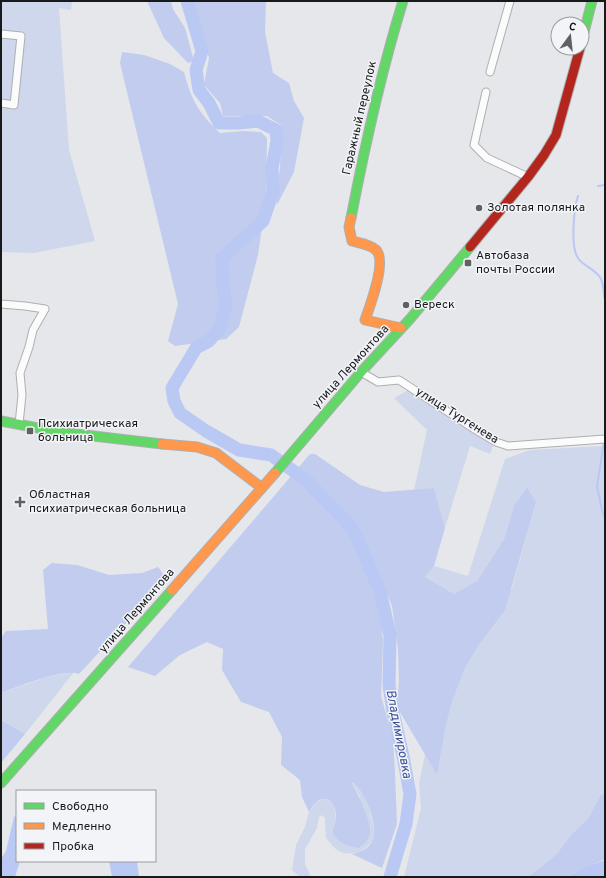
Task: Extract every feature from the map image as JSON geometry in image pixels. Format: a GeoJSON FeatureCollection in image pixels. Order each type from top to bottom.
{"type":"FeatureCollection","features":[{"type":"Feature","properties":{"kind":"main road","name":"Гаражный переулок"},"geometry":{"type":"LineString","coordinates":[[401,328],[366,320],[379,272],[380,256],[376,249],[352,241],[349,227],[362,158],[388,50],[403,1]]}},
{"type":"Feature","properties":{"kind":"main road"},"geometry":{"type":"LineString","coordinates":[[588,16],[592,1]]}},
{"type":"Feature","properties":{"kind":"main road","name":"улица Лермонтова"},"geometry":{"type":"LineString","coordinates":[[1,783],[262,488],[361,372],[401,328],[528,177],[556,135],[578,56]]}},
{"type":"Feature","properties":{"kind":"main road"},"geometry":{"type":"LineString","coordinates":[[1,421],[59,432],[144,443],[197,447],[216,453],[262,488]]}},
{"type":"Feature","properties":{"kind":"street"},"geometry":{"type":"LineString","coordinates":[[490,72],[510,1]]}},
{"type":"Feature","properties":{"kind":"street"},"geometry":{"type":"LineString","coordinates":[[1,34],[21,36],[14,105],[1,103]]}},
{"type":"Feature","properties":{"kind":"street"},"geometry":{"type":"LineString","coordinates":[[486,92],[474,145],[487,158],[528,177]]}},
{"type":"Feature","properties":{"kind":"street"},"geometry":{"type":"LineString","coordinates":[[1,304],[45,309],[33,330],[20,373],[22,395],[18,424]]}},
{"type":"Feature","properties":{"kind":"street","name":"улица Тургенева"},"geometry":{"type":"LineString","coordinates":[[361,372],[378,382],[400,380],[476,430],[496,442],[508,446],[605,439]]}},
{"type":"Feature","properties":{"kind":"shaded area"},"geometry":{"type":"Polygon","coordinates":[[[1,1],[72,1],[71,10],[59,8],[69,150],[95,241],[34,253],[1,252],[1,1]]]}},
{"type":"Feature","properties":{"kind":"shaded area"},"geometry":{"type":"Polygon","coordinates":[[[147,1],[171,1],[173,9],[185,28],[194,61],[188,63],[164,38],[147,1]]]}},
{"type":"Feature","properties":{"kind":"shaded area"},"geometry":{"type":"Polygon","coordinates":[[[183,1],[266,1],[265,32],[273,73],[289,83],[294,101],[304,118],[294,172],[277,205],[276,195],[280,168],[281,125],[267,116],[223,116],[220,103],[204,85],[209,58],[202,31],[183,1]]]}},
{"type":"Feature","properties":{"kind":"shaded area"},"geometry":{"type":"Polygon","coordinates":[[[122,52],[144,55],[170,64],[184,72],[197,106],[206,119],[220,133],[244,131],[261,132],[267,138],[266,198],[258,255],[239,327],[226,339],[175,346],[168,341],[178,304],[120,63],[122,52]]]}},
{"type":"Feature","properties":{"kind":"shaded area"},"geometry":{"type":"Polygon","coordinates":[[[416,386],[490,433],[497,435],[490,454],[470,446],[445,528],[434,488],[414,490],[427,430],[394,398],[416,386]]]}},
{"type":"Feature","properties":{"kind":"shaded area"},"geometry":{"type":"Polygon","coordinates":[[[605,446],[605,793],[600,796],[589,817],[570,836],[557,854],[528,877],[404,877],[421,808],[419,783],[425,755],[437,774],[452,702],[465,668],[512,588],[536,502],[514,506],[504,539],[477,581],[454,594],[425,577],[434,566],[468,576],[505,459],[530,450],[605,446]]]}},
{"type":"Feature","properties":{"kind":"shaded area"},"geometry":{"type":"Polygon","coordinates":[[[310,454],[315,454],[360,485],[384,492],[434,488],[445,528],[434,566],[425,577],[454,594],[477,581],[504,539],[514,506],[527,488],[536,502],[505,610],[480,643],[465,668],[452,702],[446,725],[437,775],[397,707],[399,681],[398,649],[392,606],[378,573],[383,642],[381,696],[393,739],[397,824],[382,868],[352,854],[363,850],[371,843],[374,832],[371,812],[361,791],[351,781],[363,806],[370,827],[369,838],[359,848],[343,843],[334,836],[333,829],[336,814],[333,805],[329,800],[323,799],[318,801],[309,812],[302,797],[300,780],[281,765],[282,737],[269,712],[241,702],[222,670],[223,649],[207,642],[180,655],[155,676],[128,667],[310,454]]]}},
{"type":"Feature","properties":{"kind":"shaded area"},"geometry":{"type":"Polygon","coordinates":[[[52,563],[77,565],[109,575],[142,573],[158,567],[167,579],[79,674],[72,673],[52,676],[1,693],[1,638],[6,631],[48,629],[43,570],[52,563]]]}},
{"type":"Feature","properties":{"kind":"shaded area"},"geometry":{"type":"Polygon","coordinates":[[[74,672],[25,734],[1,720],[1,693],[47,677],[74,672]]]}},
{"type":"Feature","properties":{"kind":"shaded area"},"geometry":{"type":"Polygon","coordinates":[[[1,720],[25,734],[1,763],[1,720]]]}},
{"type":"Feature","properties":{"kind":"shaded area"},"geometry":{"type":"Polygon","coordinates":[[[350,779],[364,796],[372,819],[374,829],[373,839],[366,848],[356,853],[344,853],[339,851],[326,838],[325,818],[322,815],[319,817],[317,828],[305,849],[305,864],[311,877],[300,877],[292,870],[296,845],[305,827],[309,812],[316,802],[324,799],[329,800],[334,806],[336,819],[332,831],[360,797],[350,779]]]}},
{"type":"Feature","properties":{"kind":"shaded area"},"geometry":{"type":"Polygon","coordinates":[[[605,793],[605,859],[566,877],[528,877],[557,854],[570,836],[589,817],[600,796],[605,793]]]}},
{"type":"Feature","properties":{"kind":"shaded area"},"geometry":{"type":"Polygon","coordinates":[[[16,815],[16,862],[20,862],[15,877],[1,877],[1,859],[6,851],[14,817],[16,815]]]}},
{"type":"Feature","properties":{"kind":"shaded area"},"geometry":{"type":"Polygon","coordinates":[[[605,860],[605,877],[566,877],[589,866],[605,860]]]}},
{"type":"Feature","properties":{"kind":"shaded area"},"geometry":{"type":"Polygon","coordinates":[[[109,862],[137,862],[139,877],[112,877],[109,862]]]}},
{"type":"Feature","properties":{"kind":"waterway","name":"Владимировка"},"geometry":{"type":"LineString","coordinates":[[187,1],[202,51],[196,70],[199,90],[209,103],[219,123],[258,121],[276,130],[277,141],[272,168],[273,192],[263,221],[222,258],[223,285],[226,305],[220,328],[209,341],[196,348],[172,388],[174,401],[180,413],[206,431],[239,450],[271,455],[306,480],[353,529],[380,591],[390,635],[389,685],[410,794],[406,824],[390,877]]}},
{"type":"Feature","properties":{"kind":"waterway"},"geometry":{"type":"LineString","coordinates":[[598,186],[605,185]]}},
{"type":"Feature","properties":{"kind":"waterway"},"geometry":{"type":"LineString","coordinates":[[578,196],[575,209],[573,237],[576,253],[580,261],[601,279],[605,300]]}},
{"type":"Feature","properties":{"kind":"waterway"},"geometry":{"type":"LineString","coordinates":[[604,442],[597,486],[605,519]]}},
{"type":"Feature","properties":{"kind":"traffic: fast"},"geometry":{"type":"LineString","coordinates":[[351,218],[374,109],[403,1]]}},
{"type":"Feature","properties":{"kind":"traffic: fast"},"geometry":{"type":"LineString","coordinates":[[588,16],[592,1]]}},
{"type":"Feature","properties":{"kind":"traffic: fast"},"geometry":{"type":"LineString","coordinates":[[275,473],[361,372],[410,319],[470,247]]}},
{"type":"Feature","properties":{"kind":"traffic: fast"},"geometry":{"type":"LineString","coordinates":[[1,421],[59,432],[162,444]]}},
{"type":"Feature","properties":{"kind":"traffic: fast"},"geometry":{"type":"LineString","coordinates":[[1,783],[172,590]]}},
{"type":"Feature","properties":{"kind":"traffic: slow"},"geometry":{"type":"LineString","coordinates":[[351,218],[349,227],[352,241],[371,246],[376,250],[379,256],[379,273],[365,320],[401,328]]}},
{"type":"Feature","properties":{"kind":"traffic: slow"},"geometry":{"type":"LineString","coordinates":[[162,444],[197,447],[216,453],[262,488]]}},
{"type":"Feature","properties":{"kind":"traffic: slow"},"geometry":{"type":"LineString","coordinates":[[172,590],[275,473]]}},
{"type":"Feature","properties":{"kind":"traffic: jam"},"geometry":{"type":"LineString","coordinates":[[470,247],[528,177],[556,135],[578,56]]}},
{"type":"Feature","properties":{"kind":"place","name":"Золотая полянка"},"geometry":{"type":"Point","coordinates":[479,208]}},
{"type":"Feature","properties":{"kind":"place","name":"Автобаза почты России"},"geometry":{"type":"Point","coordinates":[468,263]}},
{"type":"Feature","properties":{"kind":"place","name":"Вереск"},"geometry":{"type":"Point","coordinates":[406,305]}},
{"type":"Feature","properties":{"kind":"place","name":"Психиатрическая больница"},"geometry":{"type":"Point","coordinates":[30,431]}},
{"type":"Feature","properties":{"kind":"place","name":"Областная психиатрическая больница"},"geometry":{"type":"Point","coordinates":[20,502]}}]}
